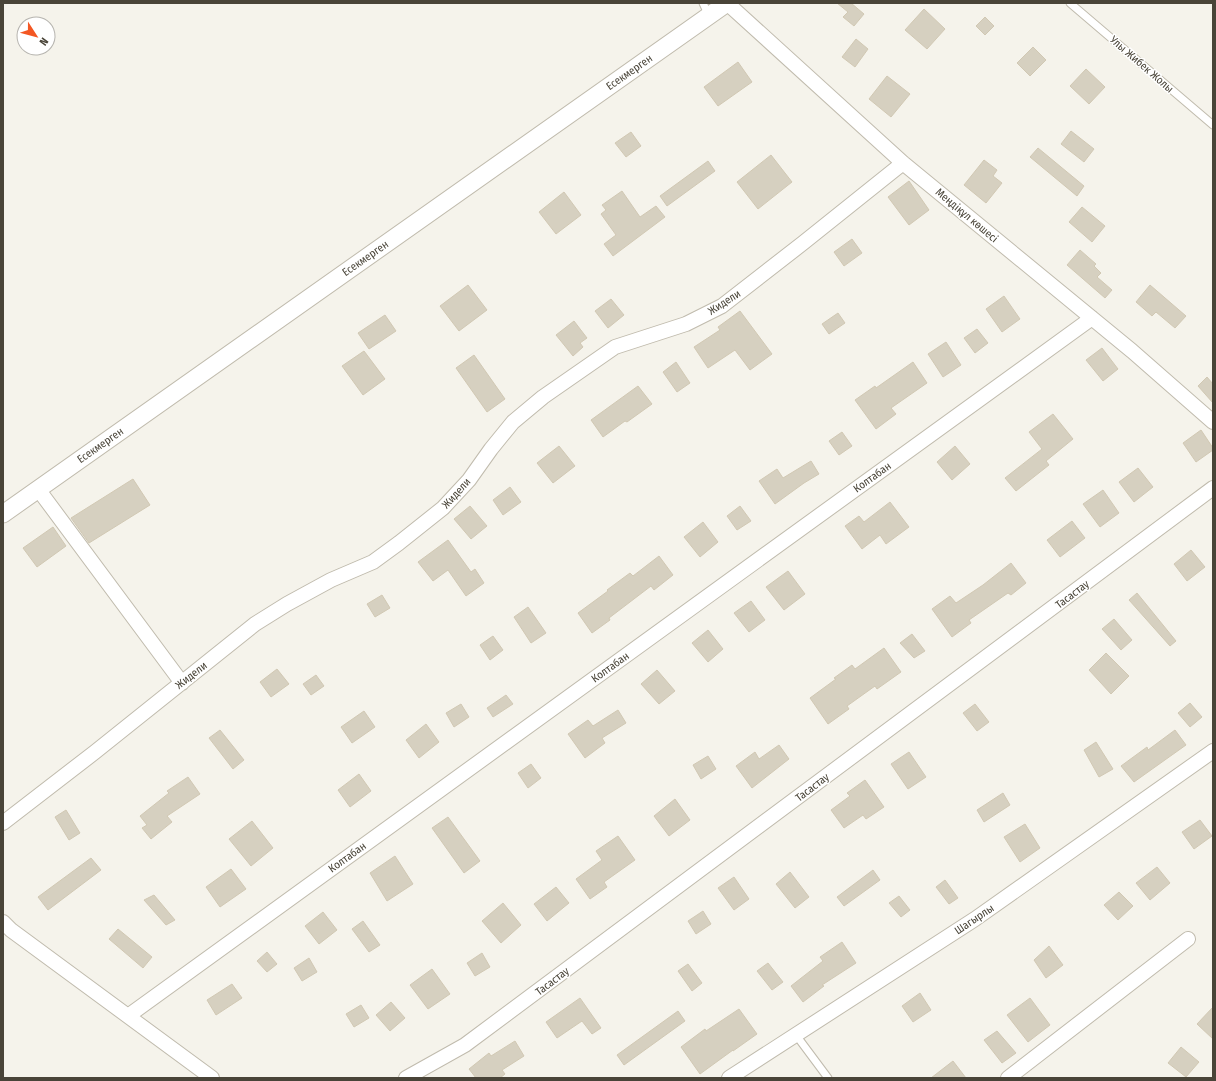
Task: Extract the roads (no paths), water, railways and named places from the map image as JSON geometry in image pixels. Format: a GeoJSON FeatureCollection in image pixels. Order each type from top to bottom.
{"type":"FeatureCollection","features":[{"type":"Feature","properties":{"kind":"street","name":"Eсекмерген"},"geometry":{"type":"LineString","coordinates":[[3,514],[706,9],[727,3]]}},
{"type":"Feature","properties":{"kind":"street","name":"Меңдіқұл көшесі"},"geometry":{"type":"LineString","coordinates":[[727,3],[904,163],[1132,351],[1213,422]]}},
{"type":"Feature","properties":{"kind":"street","name":"Жидели"},"geometry":{"type":"LineString","coordinates":[[3,823],[255,624],[331,580],[373,562],[399,543],[443,508],[469,480],[491,449],[513,422],[543,397],[615,347],[686,324],[722,306],[904,163]]}},
{"type":"Feature","properties":{"kind":"street","name":"Колтабан"},"geometry":{"type":"LineString","coordinates":[[128,1016],[1092,318]]}},
{"type":"Feature","properties":{"kind":"street","name":"Тасастау"},"geometry":{"type":"LineString","coordinates":[[406,1078],[465,1045],[1213,488]]}},
{"type":"Feature","properties":{"kind":"street"},"geometry":{"type":"LineString","coordinates":[[38,489],[182,683]]}},
{"type":"Feature","properties":{"kind":"street","name":"Шагырлы"},"geometry":{"type":"LineString","coordinates":[[729,1078],[975,918],[1213,751]]}},
{"type":"Feature","properties":{"kind":"street"},"geometry":{"type":"LineString","coordinates":[[3,922],[11,930],[212,1078]]}},
{"type":"Feature","properties":{"kind":"street"},"geometry":{"type":"LineString","coordinates":[[1008,1078],[1188,939]]}},
{"type":"Feature","properties":{"kind":"lane","name":"Улы Жибек Жолы"},"geometry":{"type":"LineString","coordinates":[[1070,3],[1213,125]]}},
{"type":"Feature","properties":{"kind":"lane"},"geometry":{"type":"LineString","coordinates":[[796,1035],[828,1078]]}}]}
